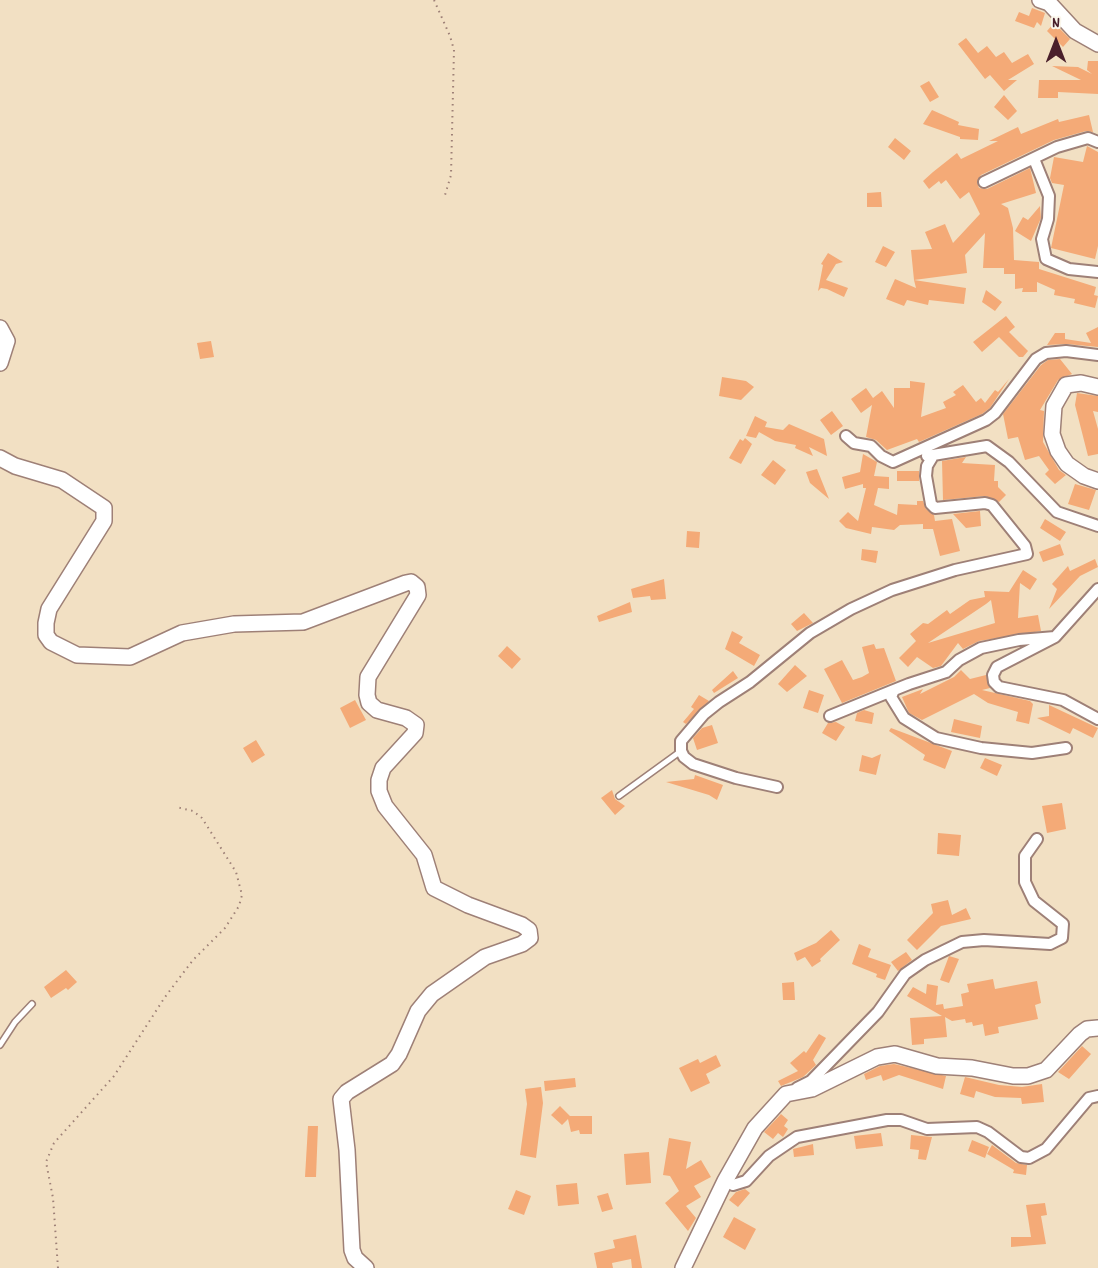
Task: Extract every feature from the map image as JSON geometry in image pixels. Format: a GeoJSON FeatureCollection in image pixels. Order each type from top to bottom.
{"type":"FeatureCollection","features":[{"type":"Feature","properties":{"kind":"street"},"geometry":{"type":"LineString","coordinates":[[1040,0],[1049,3],[1075,31],[1098,44]]}},
{"type":"Feature","properties":{"kind":"street"},"geometry":{"type":"LineString","coordinates":[[984,182],[1075,142],[1088,138],[1098,142]]}},
{"type":"Feature","properties":{"kind":"street"},"geometry":{"type":"LineString","coordinates":[[1034,159],[1050,196],[1049,212],[1042,239],[1046,259],[1069,269],[1098,272]]}},
{"type":"Feature","properties":{"kind":"street"},"geometry":{"type":"LineString","coordinates":[[0,328],[7,341],[0,363]]}},
{"type":"Feature","properties":{"kind":"street"},"geometry":{"type":"LineString","coordinates":[[846,436],[854,443],[871,446],[881,456],[893,462],[967,430],[995,413],[1036,359],[1046,353],[1066,351],[1098,355]]}},
{"type":"Feature","properties":{"kind":"street"},"geometry":{"type":"LineString","coordinates":[[1098,387],[1081,383],[1066,385],[1054,406],[1052,434],[1058,451],[1067,464],[1084,476],[1098,481]]}},
{"type":"Feature","properties":{"kind":"street"},"geometry":{"type":"LineString","coordinates":[[909,456],[933,456],[987,446],[1009,462],[1057,512],[1098,526]]}},
{"type":"Feature","properties":{"kind":"street"},"geometry":{"type":"LineString","coordinates":[[777,787],[701,767],[684,757],[681,741],[704,714],[719,702],[750,682],[810,633],[851,609],[892,590],[955,570],[1027,554],[1025,546],[992,505],[985,503],[935,508],[931,504],[926,476],[927,466],[933,456]]}},
{"type":"Feature","properties":{"kind":"street"},"geometry":{"type":"LineString","coordinates":[[0,458],[15,466],[62,480],[105,508],[104,521],[54,600],[45,622],[46,635],[51,642],[77,655],[130,657],[182,633],[234,624],[303,622],[406,583],[411,582],[417,587],[418,594],[368,677],[369,703],[377,710],[406,718],[416,725],[415,733],[383,768],[379,780],[379,791],[385,806],[424,855],[434,888],[468,905],[522,925],[529,930],[530,938],[522,944],[485,957],[432,994],[418,1011],[399,1054],[392,1064],[347,1092],[341,1099],[347,1150],[352,1250],[355,1258],[366,1268]]}},
{"type":"Feature","properties":{"kind":"street"},"geometry":{"type":"LineString","coordinates":[[1098,589],[1055,637],[997,667],[993,675],[994,681],[1009,691],[1030,692],[1063,700],[1098,719]]}},
{"type":"Feature","properties":{"kind":"street"},"geometry":{"type":"LineString","coordinates":[[831,716],[946,672],[959,660],[981,648],[1019,640],[1055,637]]}},
{"type":"Feature","properties":{"kind":"street"},"geometry":{"type":"LineString","coordinates":[[894,690],[891,697],[904,718],[936,738],[981,748],[1032,753],[1066,748]]}},
{"type":"Feature","properties":{"kind":"street"},"geometry":{"type":"LineString","coordinates":[[682,1268],[725,1181],[755,1128],[786,1094],[811,1081],[878,1012],[905,974],[925,960],[962,942],[984,940],[1050,944],[1062,938],[1063,924],[1034,901],[1025,882],[1025,856],[1037,839]]}},
{"type":"Feature","properties":{"kind":"street"},"geometry":{"type":"LineString","coordinates":[[786,1094],[812,1089],[877,1057],[895,1054],[937,1066],[972,1068],[1013,1076],[1028,1076],[1046,1070],[1087,1029],[1098,1028]]}},
{"type":"Feature","properties":{"kind":"street"},"geometry":{"type":"LineString","coordinates":[[725,1181],[733,1185],[746,1181],[776,1150],[797,1137],[887,1120],[901,1120],[934,1129],[977,1127],[1021,1157],[1029,1158],[1046,1149],[1089,1098],[1098,1096]]}},
{"type":"Feature","properties":{"kind":"lane"},"geometry":{"type":"LineString","coordinates":[[620,796],[681,750]]}},
{"type":"Feature","properties":{"kind":"lane"},"geometry":{"type":"LineString","coordinates":[[0,1044],[15,1022],[32,1004]]}},
{"type":"Feature","properties":{"kind":"path"},"geometry":{"type":"LineString","coordinates":[[434,0],[450,36],[453,50],[451,175],[445,195]]}},
{"type":"Feature","properties":{"kind":"path"},"geometry":{"type":"LineString","coordinates":[[58,1268],[53,1198],[46,1162],[54,1143],[114,1076],[165,997],[193,960],[225,928],[239,906],[242,895],[236,872],[202,818],[193,811],[176,807]]}},
{"type":"Feature","properties":{"kind":"building"},"geometry":{"type":"Polygon","coordinates":[[[1032,8],[1045,13],[1041,26],[1037,22],[1034,28],[1015,21],[1019,12],[1029,16],[1032,8]]]}},
{"type":"Feature","properties":{"kind":"building"},"geometry":{"type":"Polygon","coordinates":[[[1054,23],[1070,39],[1063,47],[1047,31],[1054,23]]]}},
{"type":"Feature","properties":{"kind":"building"},"geometry":{"type":"Polygon","coordinates":[[[966,38],[978,53],[987,46],[996,57],[1004,52],[1012,63],[1028,54],[1034,64],[1008,80],[1017,80],[1004,91],[990,75],[985,79],[958,44],[966,38]]]}},
{"type":"Feature","properties":{"kind":"building"},"geometry":{"type":"Polygon","coordinates":[[[1088,61],[1098,61],[1098,94],[1058,92],[1058,98],[1038,98],[1039,80],[1081,80],[1052,66],[1078,67],[1092,74],[1087,70],[1088,61]]]}},
{"type":"Feature","properties":{"kind":"building"},"geometry":{"type":"Polygon","coordinates":[[[929,81],[939,97],[930,102],[920,86],[929,81]]]}},
{"type":"Feature","properties":{"kind":"building"},"geometry":{"type":"Polygon","coordinates":[[[1004,95],[1017,111],[1008,120],[994,107],[1004,95]]]}},
{"type":"Feature","properties":{"kind":"building"},"geometry":{"type":"Polygon","coordinates":[[[932,110],[959,122],[958,125],[979,129],[978,140],[960,139],[960,137],[923,124],[932,110]]]}},
{"type":"Feature","properties":{"kind":"building"},"geometry":{"type":"Polygon","coordinates":[[[1089,115],[1093,132],[1086,131],[1054,140],[981,175],[977,182],[979,188],[987,189],[1030,168],[1036,193],[1001,204],[1008,208],[1013,228],[1014,260],[1039,262],[1039,269],[1096,287],[1094,295],[1098,296],[1095,308],[1074,303],[1075,299],[1054,295],[1055,290],[1037,282],[1037,292],[1022,292],[1023,288],[1015,289],[1015,274],[1004,274],[1004,268],[983,268],[985,233],[965,255],[967,273],[914,280],[911,250],[932,249],[925,232],[945,224],[953,243],[980,214],[969,192],[960,199],[946,180],[941,184],[939,181],[929,189],[923,181],[957,153],[961,159],[998,141],[989,141],[1018,127],[1021,134],[1058,119],[1059,122],[1089,115]]]}},
{"type":"Feature","properties":{"kind":"building"},"geometry":{"type":"Polygon","coordinates":[[[895,138],[911,151],[904,160],[888,147],[895,138]]]}},
{"type":"Feature","properties":{"kind":"building"},"geometry":{"type":"Polygon","coordinates":[[[1087,146],[1098,152],[1098,246],[1095,259],[1051,248],[1064,185],[1052,183],[1050,178],[1054,157],[1083,162],[1087,146]]]}},
{"type":"Feature","properties":{"kind":"building"},"geometry":{"type":"Polygon","coordinates":[[[881,192],[882,207],[867,207],[867,193],[881,192]]]}},
{"type":"Feature","properties":{"kind":"building"},"geometry":{"type":"Polygon","coordinates":[[[1040,206],[1041,218],[1031,241],[1015,231],[1023,217],[1028,220],[1040,206]]]}},
{"type":"Feature","properties":{"kind":"building"},"geometry":{"type":"Polygon","coordinates":[[[883,246],[895,252],[886,267],[875,262],[883,246]]]}},
{"type":"Feature","properties":{"kind":"building"},"geometry":{"type":"Polygon","coordinates":[[[828,253],[843,262],[836,264],[826,280],[848,288],[844,297],[827,289],[821,288],[818,291],[823,265],[821,264],[828,253]]]}},
{"type":"Feature","properties":{"kind":"building"},"geometry":{"type":"Polygon","coordinates":[[[895,279],[916,288],[914,280],[966,288],[964,304],[929,300],[928,305],[907,300],[904,306],[886,299],[895,279]]]}},
{"type":"Feature","properties":{"kind":"building"},"geometry":{"type":"Polygon","coordinates":[[[986,290],[1002,302],[995,311],[982,302],[986,290]]]}},
{"type":"Feature","properties":{"kind":"building"},"geometry":{"type":"Polygon","coordinates":[[[1006,316],[1015,327],[1009,332],[1028,351],[1023,357],[1019,357],[999,337],[982,352],[973,342],[1006,316]]]}},
{"type":"Feature","properties":{"kind":"building"},"geometry":{"type":"Polygon","coordinates":[[[1098,327],[1098,347],[1047,345],[1055,333],[1065,333],[1065,339],[1091,343],[1086,333],[1098,327]]]}},
{"type":"Feature","properties":{"kind":"building"},"geometry":{"type":"Polygon","coordinates":[[[211,341],[214,357],[200,359],[197,343],[211,341]]]}},
{"type":"Feature","properties":{"kind":"building"},"geometry":{"type":"Polygon","coordinates":[[[1060,359],[1072,374],[1058,380],[1040,410],[1044,411],[1043,442],[1059,470],[1066,475],[1055,484],[1045,474],[1049,470],[1039,456],[1025,460],[1018,437],[1008,439],[1003,414],[1041,365],[1048,360],[1060,359]]]}},
{"type":"Feature","properties":{"kind":"building"},"geometry":{"type":"Polygon","coordinates":[[[722,377],[746,381],[754,387],[741,400],[719,396],[722,377]]]}},
{"type":"Feature","properties":{"kind":"building"},"geometry":{"type":"Polygon","coordinates":[[[1009,379],[990,408],[982,414],[919,442],[917,439],[887,450],[876,440],[866,437],[872,405],[861,413],[851,399],[866,388],[873,398],[882,391],[894,408],[894,388],[910,388],[910,381],[925,383],[921,417],[946,408],[943,402],[956,395],[953,392],[963,385],[976,402],[981,398],[985,403],[995,390],[998,392],[1009,379]]]}},
{"type":"Feature","properties":{"kind":"building"},"geometry":{"type":"Polygon","coordinates":[[[1077,393],[1098,396],[1098,412],[1093,411],[1098,429],[1098,454],[1088,456],[1075,405],[1077,393]]]}},
{"type":"Feature","properties":{"kind":"building"},"geometry":{"type":"Polygon","coordinates":[[[832,411],[843,426],[831,435],[820,420],[832,411]]]}},
{"type":"Feature","properties":{"kind":"building"},"geometry":{"type":"Polygon","coordinates":[[[755,416],[767,422],[765,427],[783,430],[789,424],[824,439],[827,456],[809,447],[813,456],[795,448],[796,445],[775,441],[759,432],[756,438],[746,436],[755,416]]]}},
{"type":"Feature","properties":{"kind":"building"},"geometry":{"type":"Polygon","coordinates":[[[745,438],[752,444],[741,464],[729,458],[740,439],[743,441],[745,438]]]}},
{"type":"Feature","properties":{"kind":"building"},"geometry":{"type":"Polygon","coordinates":[[[863,454],[877,462],[874,476],[889,477],[889,489],[878,488],[874,505],[897,515],[898,504],[917,505],[917,501],[923,501],[926,509],[934,515],[935,521],[952,519],[960,551],[940,556],[933,529],[923,529],[923,524],[900,525],[894,530],[872,527],[871,534],[846,528],[839,521],[848,512],[858,521],[866,488],[863,488],[863,484],[845,489],[842,477],[860,472],[863,454]]]}},
{"type":"Feature","properties":{"kind":"building"},"geometry":{"type":"Polygon","coordinates":[[[966,457],[962,463],[995,465],[994,481],[998,481],[998,487],[1006,495],[999,502],[985,496],[943,500],[942,461],[966,457]]]}},
{"type":"Feature","properties":{"kind":"building"},"geometry":{"type":"Polygon","coordinates":[[[773,460],[786,470],[775,485],[761,475],[773,460]]]}},
{"type":"Feature","properties":{"kind":"building"},"geometry":{"type":"Polygon","coordinates":[[[817,469],[829,499],[810,483],[806,472],[817,469]]]}},
{"type":"Feature","properties":{"kind":"building"},"geometry":{"type":"Polygon","coordinates":[[[897,471],[919,471],[919,481],[897,481],[897,471]]]}},
{"type":"Feature","properties":{"kind":"building"},"geometry":{"type":"Polygon","coordinates":[[[1075,484],[1096,490],[1089,510],[1068,504],[1075,484]]]}},
{"type":"Feature","properties":{"kind":"building"},"geometry":{"type":"Polygon","coordinates":[[[980,511],[981,526],[966,528],[953,514],[980,511]]]}},
{"type":"Feature","properties":{"kind":"building"},"geometry":{"type":"Polygon","coordinates":[[[1045,519],[1066,532],[1060,541],[1040,528],[1045,519]]]}},
{"type":"Feature","properties":{"kind":"building"},"geometry":{"type":"Polygon","coordinates":[[[687,531],[700,532],[699,548],[686,547],[687,531]]]}},
{"type":"Feature","properties":{"kind":"building"},"geometry":{"type":"Polygon","coordinates":[[[1060,544],[1064,555],[1043,562],[1039,552],[1060,544]]]}},
{"type":"Feature","properties":{"kind":"building"},"geometry":{"type":"Polygon","coordinates":[[[862,549],[878,551],[876,563],[861,560],[862,549]]]}},
{"type":"Feature","properties":{"kind":"building"},"geometry":{"type":"Polygon","coordinates":[[[1095,559],[1098,567],[1080,576],[1049,609],[1057,589],[1052,584],[1068,566],[1070,571],[1095,559]]]}},
{"type":"Feature","properties":{"kind":"building"},"geometry":{"type":"Polygon","coordinates":[[[1023,570],[1037,579],[1030,590],[1020,583],[1018,618],[1038,615],[1041,631],[979,641],[963,649],[958,643],[941,666],[933,668],[917,657],[908,667],[899,658],[916,641],[910,634],[923,623],[928,624],[947,610],[950,614],[970,600],[985,597],[984,591],[1009,592],[1023,570]],[[991,600],[928,643],[995,623],[991,600]]]}},
{"type":"Feature","properties":{"kind":"building"},"geometry":{"type":"Polygon","coordinates":[[[664,579],[666,599],[651,600],[650,596],[633,598],[631,589],[664,579]]]}},
{"type":"Feature","properties":{"kind":"building"},"geometry":{"type":"Polygon","coordinates":[[[630,602],[632,612],[599,622],[597,616],[630,602]]]}},
{"type":"Feature","properties":{"kind":"building"},"geometry":{"type":"Polygon","coordinates":[[[804,613],[813,623],[797,631],[791,624],[804,613]]]}},
{"type":"Feature","properties":{"kind":"building"},"geometry":{"type":"Polygon","coordinates":[[[732,631],[743,637],[739,643],[760,655],[754,666],[725,649],[732,631]]]}},
{"type":"Feature","properties":{"kind":"building"},"geometry":{"type":"Polygon","coordinates":[[[874,644],[876,649],[884,648],[896,681],[842,703],[824,669],[842,660],[853,680],[862,677],[869,673],[862,647],[874,644]]]}},
{"type":"Feature","properties":{"kind":"building"},"geometry":{"type":"Polygon","coordinates":[[[507,646],[521,659],[512,669],[498,656],[507,646]]]}},
{"type":"Feature","properties":{"kind":"building"},"geometry":{"type":"Polygon","coordinates":[[[795,665],[807,676],[787,692],[778,684],[795,665]]]}},
{"type":"Feature","properties":{"kind":"building"},"geometry":{"type":"Polygon","coordinates":[[[961,670],[970,679],[986,675],[990,688],[982,690],[1030,701],[1033,704],[1029,724],[1016,721],[1018,712],[988,703],[974,694],[922,720],[909,713],[902,697],[923,689],[920,694],[954,677],[961,670]]]}},
{"type":"Feature","properties":{"kind":"building"},"geometry":{"type":"Polygon","coordinates":[[[733,671],[738,678],[714,693],[712,690],[733,671]]]}},
{"type":"Feature","properties":{"kind":"building"},"geometry":{"type":"Polygon","coordinates":[[[809,690],[824,695],[818,713],[803,708],[809,690]]]}},
{"type":"Feature","properties":{"kind":"building"},"geometry":{"type":"Polygon","coordinates":[[[699,695],[709,701],[686,724],[683,722],[694,709],[691,707],[699,695]]]}},
{"type":"Feature","properties":{"kind":"building"},"geometry":{"type":"Polygon","coordinates":[[[355,700],[366,720],[350,728],[340,708],[355,700]]]}},
{"type":"Feature","properties":{"kind":"building"},"geometry":{"type":"Polygon","coordinates":[[[1049,705],[1098,728],[1093,738],[1073,728],[1070,734],[1037,718],[1049,716],[1049,705]]]}},
{"type":"Feature","properties":{"kind":"building"},"geometry":{"type":"Polygon","coordinates":[[[864,710],[874,713],[872,724],[855,721],[857,713],[864,710]]]}},
{"type":"Feature","properties":{"kind":"building"},"geometry":{"type":"Polygon","coordinates":[[[954,719],[982,726],[980,738],[951,732],[954,719]]]}},
{"type":"Feature","properties":{"kind":"building"},"geometry":{"type":"Polygon","coordinates":[[[836,722],[845,727],[836,741],[822,733],[828,723],[836,722]]]}},
{"type":"Feature","properties":{"kind":"building"},"geometry":{"type":"Polygon","coordinates":[[[712,725],[718,743],[697,750],[693,738],[702,728],[712,725]]]}},
{"type":"Feature","properties":{"kind":"building"},"geometry":{"type":"Polygon","coordinates":[[[891,728],[952,751],[945,769],[923,760],[925,755],[889,731],[891,728]]]}},
{"type":"Feature","properties":{"kind":"building"},"geometry":{"type":"Polygon","coordinates":[[[256,740],[265,755],[252,763],[243,748],[256,740]]]}},
{"type":"Feature","properties":{"kind":"building"},"geometry":{"type":"Polygon","coordinates":[[[881,754],[876,775],[859,771],[862,755],[872,758],[881,754]]]}},
{"type":"Feature","properties":{"kind":"building"},"geometry":{"type":"Polygon","coordinates":[[[985,758],[1002,765],[997,776],[980,768],[985,758]]]}},
{"type":"Feature","properties":{"kind":"building"},"geometry":{"type":"Polygon","coordinates":[[[695,775],[723,785],[717,800],[709,795],[666,782],[694,779],[695,775]]]}},
{"type":"Feature","properties":{"kind":"building"},"geometry":{"type":"Polygon","coordinates":[[[612,790],[615,799],[625,806],[615,815],[601,798],[612,790]]]}},
{"type":"Feature","properties":{"kind":"building"},"geometry":{"type":"Polygon","coordinates":[[[1062,803],[1066,829],[1047,833],[1042,806],[1062,803]]]}},
{"type":"Feature","properties":{"kind":"building"},"geometry":{"type":"Polygon","coordinates":[[[938,833],[961,835],[959,856],[937,854],[938,833]]]}},
{"type":"Feature","properties":{"kind":"building"},"geometry":{"type":"Polygon","coordinates":[[[948,900],[952,915],[966,908],[971,919],[941,926],[917,950],[907,940],[933,913],[931,904],[948,900]]]}},
{"type":"Feature","properties":{"kind":"building"},"geometry":{"type":"Polygon","coordinates":[[[831,930],[840,940],[820,959],[821,961],[812,967],[805,957],[797,961],[794,953],[816,943],[831,930]]]}},
{"type":"Feature","properties":{"kind":"building"},"geometry":{"type":"Polygon","coordinates":[[[859,944],[871,949],[868,957],[891,965],[885,980],[876,977],[877,974],[852,964],[859,944]]]}},
{"type":"Feature","properties":{"kind":"building"},"geometry":{"type":"Polygon","coordinates":[[[906,952],[912,960],[898,971],[891,962],[906,952]]]}},
{"type":"Feature","properties":{"kind":"building"},"geometry":{"type":"Polygon","coordinates":[[[949,956],[959,959],[949,983],[940,980],[949,956]]]}},
{"type":"Feature","properties":{"kind":"building"},"geometry":{"type":"Polygon","coordinates":[[[66,970],[77,982],[68,990],[66,988],[51,998],[44,987],[66,970]]]}},
{"type":"Feature","properties":{"kind":"building"},"geometry":{"type":"Polygon","coordinates":[[[993,979],[995,989],[1037,981],[1041,1003],[1035,1005],[1038,1019],[998,1027],[999,1033],[985,1036],[983,1024],[973,1026],[972,1022],[966,1023],[965,1019],[952,1021],[945,1017],[947,1037],[924,1039],[924,1044],[912,1045],[910,1018],[942,1016],[907,996],[913,987],[926,994],[927,984],[938,986],[936,1005],[943,1004],[944,1009],[963,1006],[961,994],[969,992],[967,984],[993,979]]]}},
{"type":"Feature","properties":{"kind":"building"},"geometry":{"type":"Polygon","coordinates":[[[794,982],[795,1000],[783,1000],[782,983],[794,982]]]}},
{"type":"Feature","properties":{"kind":"building"},"geometry":{"type":"Polygon","coordinates":[[[819,1034],[826,1038],[813,1060],[816,1065],[803,1077],[781,1086],[778,1081],[798,1071],[790,1063],[804,1051],[806,1053],[819,1034]]]}},
{"type":"Feature","properties":{"kind":"building"},"geometry":{"type":"Polygon","coordinates":[[[1082,1046],[1091,1054],[1069,1079],[1058,1072],[1082,1046]]]}},
{"type":"Feature","properties":{"kind":"building"},"geometry":{"type":"Polygon","coordinates":[[[716,1055],[721,1066],[706,1074],[710,1083],[691,1092],[679,1068],[698,1059],[700,1063],[716,1055]]]}},
{"type":"Feature","properties":{"kind":"building"},"geometry":{"type":"Polygon","coordinates":[[[894,1064],[946,1076],[943,1089],[899,1075],[883,1081],[881,1075],[866,1080],[864,1074],[880,1066],[894,1064]]]}},
{"type":"Feature","properties":{"kind":"building"},"geometry":{"type":"Polygon","coordinates":[[[965,1077],[999,1085],[1022,1087],[1042,1084],[1044,1102],[1022,1104],[1021,1098],[995,1097],[976,1091],[974,1098],[960,1094],[965,1077]]]}},
{"type":"Feature","properties":{"kind":"building"},"geometry":{"type":"Polygon","coordinates":[[[575,1078],[576,1087],[545,1091],[544,1081],[575,1078]]]}},
{"type":"Feature","properties":{"kind":"building"},"geometry":{"type":"Polygon","coordinates":[[[541,1087],[543,1103],[536,1158],[520,1155],[527,1104],[525,1089],[541,1087]]]}},
{"type":"Feature","properties":{"kind":"building"},"geometry":{"type":"Polygon","coordinates":[[[560,1106],[570,1116],[592,1116],[592,1134],[580,1134],[579,1130],[571,1132],[568,1119],[562,1125],[551,1115],[560,1106]]]}},
{"type":"Feature","properties":{"kind":"building"},"geometry":{"type":"Polygon","coordinates":[[[781,1114],[788,1120],[784,1126],[788,1129],[783,1137],[778,1133],[773,1139],[764,1132],[781,1114]]]}},
{"type":"Feature","properties":{"kind":"building"},"geometry":{"type":"Polygon","coordinates":[[[308,1126],[318,1126],[316,1177],[305,1177],[308,1126]]]}},
{"type":"Feature","properties":{"kind":"building"},"geometry":{"type":"Polygon","coordinates":[[[881,1133],[883,1146],[856,1149],[854,1136],[881,1133]]]}},
{"type":"Feature","properties":{"kind":"building"},"geometry":{"type":"Polygon","coordinates":[[[911,1135],[932,1137],[926,1160],[918,1159],[919,1150],[910,1149],[911,1135]]]}},
{"type":"Feature","properties":{"kind":"building"},"geometry":{"type":"Polygon","coordinates":[[[669,1138],[691,1142],[686,1169],[701,1160],[711,1177],[694,1186],[701,1197],[686,1206],[696,1218],[688,1231],[665,1203],[679,1191],[670,1176],[663,1175],[669,1138]]]}},
{"type":"Feature","properties":{"kind":"building"},"geometry":{"type":"Polygon","coordinates":[[[972,1140],[989,1147],[985,1158],[968,1151],[972,1140]]]}},
{"type":"Feature","properties":{"kind":"building"},"geometry":{"type":"Polygon","coordinates":[[[813,1144],[814,1155],[794,1157],[793,1149],[813,1144]]]}},
{"type":"Feature","properties":{"kind":"building"},"geometry":{"type":"Polygon","coordinates":[[[992,1145],[1016,1163],[1027,1165],[1026,1175],[1013,1173],[1014,1170],[987,1154],[992,1145]]]}},
{"type":"Feature","properties":{"kind":"building"},"geometry":{"type":"Polygon","coordinates":[[[649,1152],[651,1183],[626,1185],[624,1154],[649,1152]]]}},
{"type":"Feature","properties":{"kind":"building"},"geometry":{"type":"Polygon","coordinates":[[[577,1183],[579,1204],[558,1206],[556,1185],[577,1183]]]}},
{"type":"Feature","properties":{"kind":"building"},"geometry":{"type":"Polygon","coordinates":[[[745,1189],[750,1193],[738,1207],[729,1200],[736,1192],[745,1189]]]}},
{"type":"Feature","properties":{"kind":"building"},"geometry":{"type":"Polygon","coordinates":[[[516,1190],[531,1196],[524,1215],[508,1209],[516,1190]]]}},
{"type":"Feature","properties":{"kind":"building"},"geometry":{"type":"Polygon","coordinates":[[[608,1193],[613,1209],[602,1212],[597,1196],[608,1193]]]}},
{"type":"Feature","properties":{"kind":"building"},"geometry":{"type":"Polygon","coordinates":[[[1045,1203],[1047,1215],[1041,1216],[1046,1244],[1011,1247],[1011,1237],[1031,1237],[1026,1205],[1045,1203]]]}},
{"type":"Feature","properties":{"kind":"building"},"geometry":{"type":"Polygon","coordinates":[[[734,1217],[756,1229],[745,1250],[723,1237],[734,1217]]]}},
{"type":"Feature","properties":{"kind":"building"},"geometry":{"type":"Polygon","coordinates":[[[636,1235],[642,1268],[632,1268],[631,1259],[612,1263],[613,1268],[597,1268],[594,1253],[615,1248],[613,1240],[636,1235]]]}}]}
